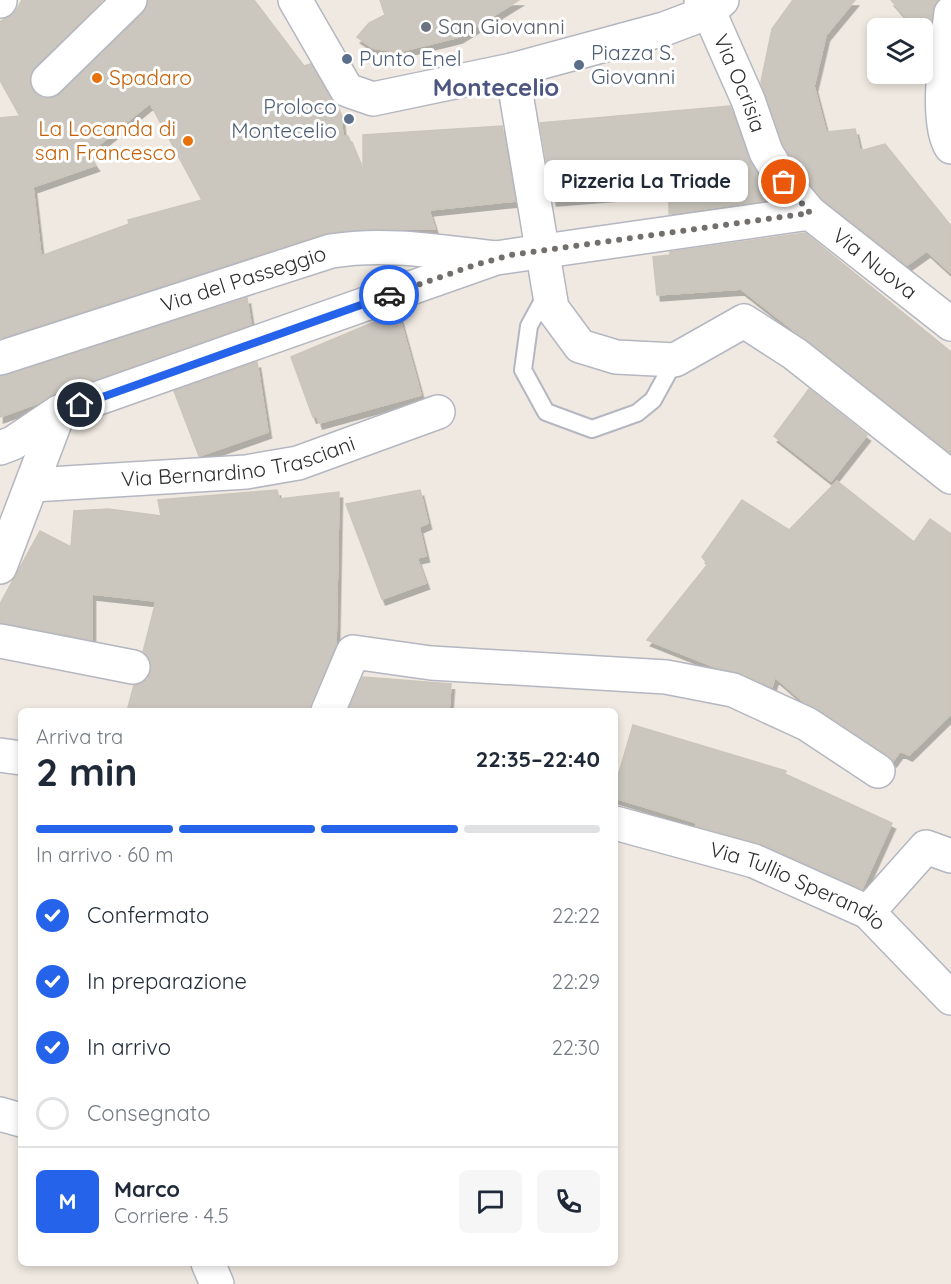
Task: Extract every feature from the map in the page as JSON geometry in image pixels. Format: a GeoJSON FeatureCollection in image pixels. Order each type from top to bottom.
{"type":"FeatureCollection","features":[{"type":"Feature","properties":{"kind":"street"},"geometry":{"type":"LineString","coordinates":[[48,80],[130,0]]}},
{"type":"Feature","properties":{"kind":"street"},"geometry":{"type":"LineString","coordinates":[[295,0],[347,90],[373,99],[512,70],[664,29],[711,4]]}},
{"type":"Feature","properties":{"kind":"street","name":"Via Ocrisia"},"geometry":{"type":"LineString","coordinates":[[711,4],[766,152],[784,182],[810,213]]}},
{"type":"Feature","properties":{"kind":"street"},"geometry":{"type":"LineString","coordinates":[[951,13],[943,75],[945,137],[951,147]]}},
{"type":"Feature","properties":{"kind":"street"},"geometry":{"type":"LineString","coordinates":[[512,70],[552,308],[580,346],[616,357],[675,360],[744,321],[795,354],[951,477]]}},
{"type":"Feature","properties":{"kind":"street","name":"Via Nuova"},"geometry":{"type":"LineString","coordinates":[[496,258],[810,213],[951,324]]}},
{"type":"Feature","properties":{"kind":"street","name":"Via del Passeggio"},"geometry":{"type":"LineString","coordinates":[[0,358],[331,251],[353,247],[400,247],[496,258]]}},
{"type":"Feature","properties":{"kind":"street"},"geometry":{"type":"LineString","coordinates":[[0,448],[13,443],[60,412],[496,258]]}},
{"type":"Feature","properties":{"kind":"street"},"geometry":{"type":"LineString","coordinates":[[0,567],[60,412]]}},
{"type":"Feature","properties":{"kind":"street","name":"Via Bernardino Trasciani"},"geometry":{"type":"LineString","coordinates":[[33,486],[246,472],[298,463],[438,412]]}},
{"type":"Feature","properties":{"kind":"street"},"geometry":{"type":"LineString","coordinates":[[0,641],[133,667]]}},
{"type":"Feature","properties":{"kind":"street"},"geometry":{"type":"LineString","coordinates":[[329,708],[352,652],[431,663],[666,677],[733,690],[807,723],[878,771]]}},
{"type":"Feature","properties":{"kind":"street"},"geometry":{"type":"LineString","coordinates":[[0,756],[18,758]]}},
{"type":"Feature","properties":{"kind":"street","name":"Via Tullio Sperandio"},"geometry":{"type":"LineString","coordinates":[[618,824],[754,861],[868,912],[951,998]]}},
{"type":"Feature","properties":{"kind":"street"},"geometry":{"type":"LineString","coordinates":[[868,912],[926,847],[951,856]]}},
{"type":"Feature","properties":{"kind":"street"},"geometry":{"type":"LineString","coordinates":[[0,1114],[18,1119]]}},
{"type":"Feature","properties":{"kind":"street"},"geometry":{"type":"LineString","coordinates":[[209,1266],[218,1284]]}},
{"type":"Feature","properties":{"kind":"lane"},"geometry":{"type":"LineString","coordinates":[[549,290],[529,326],[523,370],[546,412],[592,429],[637,413],[653,400],[675,360]]}},
{"type":"Feature","properties":{"kind":"building"},"geometry":{"type":"Polygon","coordinates":[[[22,0],[103,0],[30,74],[30,84],[34,93],[42,98],[52,98],[61,93],[143,13],[148,0],[254,0],[304,66],[311,64],[335,103],[341,117],[343,136],[348,136],[363,172],[363,135],[502,126],[515,201],[429,210],[435,229],[371,229],[325,233],[0,338],[0,118],[20,116],[0,80],[0,22],[16,11],[22,0]],[[150,103],[88,154],[96,165],[33,187],[41,256],[129,224],[128,220],[202,200],[150,103]]]}},
{"type":"Feature","properties":{"kind":"building","name":"San Giovanni"},"geometry":{"type":"Polygon","coordinates":[[[380,0],[519,0],[459,37],[398,52],[373,48],[357,37],[369,23],[385,15],[380,0]]]}},
{"type":"Feature","properties":{"kind":"building"},"geometry":{"type":"Polygon","coordinates":[[[793,0],[855,0],[826,35],[814,86],[826,132],[855,129],[860,151],[885,144],[951,226],[951,273],[927,251],[907,265],[823,199],[799,171],[783,144],[761,82],[772,29],[793,0]]]}},
{"type":"Feature","properties":{"kind":"building"},"geometry":{"type":"Polygon","coordinates":[[[891,0],[938,0],[932,18],[906,18],[891,0]]]}},
{"type":"Feature","properties":{"kind":"building"},"geometry":{"type":"Polygon","coordinates":[[[730,106],[748,158],[774,199],[669,214],[669,191],[553,200],[540,123],[730,106]]]}},
{"type":"Feature","properties":{"kind":"building"},"geometry":{"type":"Polygon","coordinates":[[[805,233],[951,352],[951,453],[741,289],[657,295],[653,257],[670,255],[670,252],[805,233]]]}},
{"type":"Feature","properties":{"kind":"building"},"geometry":{"type":"Polygon","coordinates":[[[247,298],[251,324],[53,394],[41,402],[0,417],[0,376],[247,298]]]}},
{"type":"Feature","properties":{"kind":"building"},"geometry":{"type":"Polygon","coordinates":[[[398,312],[421,395],[319,423],[317,416],[313,417],[291,357],[398,312]]]}},
{"type":"Feature","properties":{"kind":"building"},"geometry":{"type":"Polygon","coordinates":[[[257,362],[268,432],[199,456],[174,391],[257,362]]]}},
{"type":"Feature","properties":{"kind":"building"},"geometry":{"type":"Polygon","coordinates":[[[809,389],[867,435],[831,481],[774,436],[809,389]]]}},
{"type":"Feature","properties":{"kind":"building"},"geometry":{"type":"Polygon","coordinates":[[[837,481],[914,542],[930,519],[951,534],[951,714],[909,755],[900,751],[893,761],[805,703],[775,677],[772,687],[741,673],[715,667],[647,640],[708,564],[702,557],[742,500],[789,530],[837,481]]]}},
{"type":"Feature","properties":{"kind":"building"},"geometry":{"type":"Polygon","coordinates":[[[277,490],[279,499],[339,492],[336,645],[311,708],[128,708],[134,685],[147,680],[151,671],[150,660],[143,652],[156,601],[92,594],[92,640],[0,623],[0,604],[40,531],[71,547],[74,511],[108,509],[161,516],[158,500],[277,490]]]}},
{"type":"Feature","properties":{"kind":"building"},"geometry":{"type":"Polygon","coordinates":[[[420,490],[428,523],[419,527],[426,556],[417,558],[426,583],[382,599],[346,504],[420,490]]]}},
{"type":"Feature","properties":{"kind":"building"},"geometry":{"type":"Polygon","coordinates":[[[363,677],[451,684],[449,708],[349,708],[363,677]]]}},
{"type":"Feature","properties":{"kind":"building"},"geometry":{"type":"Polygon","coordinates":[[[633,725],[786,771],[785,774],[892,823],[862,889],[762,844],[696,826],[697,823],[618,799],[618,776],[633,725]]]}},
{"type":"Feature","properties":{"kind":"way so far"},"geometry":{"type":"LineString","coordinates":[[389,295],[496,258],[511,255],[810,213],[784,182]]}},
{"type":"Feature","properties":{"kind":"place","name":"San Giovanni"},"geometry":{"type":"Point","coordinates":[426,27]}},
{"type":"Feature","properties":{"kind":"place","name":"Punto Enel"},"geometry":{"type":"Point","coordinates":[347,59]}},
{"type":"Feature","properties":{"kind":"place","name":"Piazza S. Giovanni"},"geometry":{"type":"Point","coordinates":[579,65]}},
{"type":"Feature","properties":{"kind":"place","name":"Spadaro"},"geometry":{"type":"Point","coordinates":[97,78]}},
{"type":"Feature","properties":{"kind":"place","name":"Proloco Montecelio"},"geometry":{"type":"Point","coordinates":[349,119]}},
{"type":"Feature","properties":{"kind":"place","name":"La Locanda di san Francesco"},"geometry":{"type":"Point","coordinates":[188,141]}},
{"type":"Feature","properties":{"kind":"place","name":"Pizzeria La Triade"},"geometry":{"type":"Point","coordinates":[784,182]}},
{"type":"Feature","properties":{"kind":"district","name":"Montecelio"},"geometry":{"type":"Point","coordinates":[496,88]}},
{"type":"Feature","properties":{"kind":"route"},"geometry":{"type":"LineString","coordinates":[[80,405],[389,295]]}}]}
